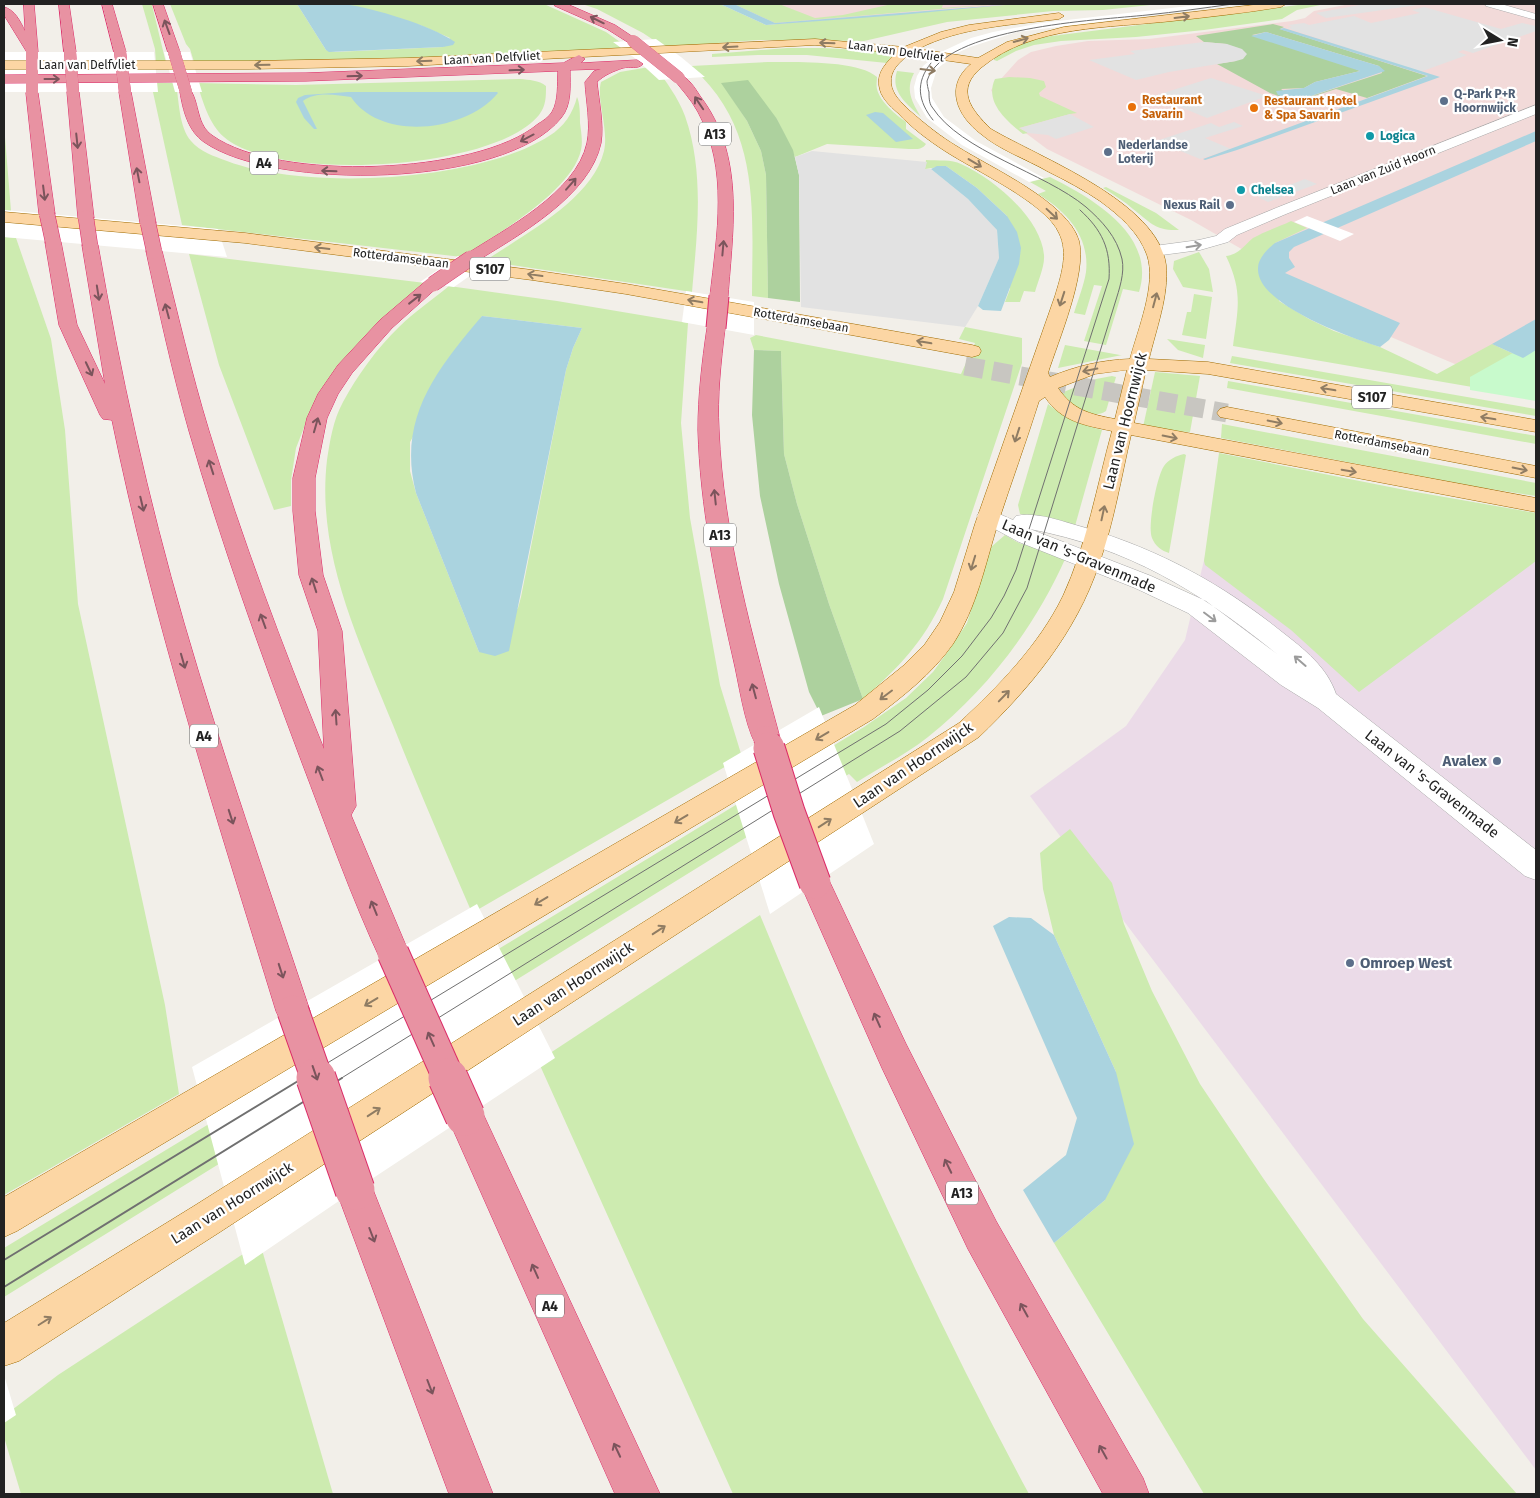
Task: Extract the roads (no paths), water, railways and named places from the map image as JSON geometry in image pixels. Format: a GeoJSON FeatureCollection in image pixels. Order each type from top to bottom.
{"type":"FeatureCollection","features":[{"type":"Feature","properties":{"kind":"highway","name":"A4"},"geometry":{"type":"LineString","coordinates":[[29,4],[32,92],[47,214],[68,325],[130,457]]}},
{"type":"Feature","properties":{"kind":"highway","name":"A4"},"geometry":{"type":"LineString","coordinates":[[64,4],[90,245],[117,395],[156,566],[204,736],[293,1011],[355,1190],[470,1494]]}},
{"type":"Feature","properties":{"kind":"highway","name":"A4"},"geometry":{"type":"LineString","coordinates":[[107,4],[120,52],[136,162],[163,297],[199,429],[238,554],[344,835],[393,953],[465,1116],[638,1494]]}},
{"type":"Feature","properties":{"kind":"highway","name":"A4"},"geometry":{"type":"LineString","coordinates":[[158,4],[186,92],[188,107],[201,132],[222,148],[235,154],[253,160],[288,167],[325,171],[378,170],[459,161],[497,151],[528,138],[550,124],[557,116],[563,100],[564,68]]}},
{"type":"Feature","properties":{"kind":"highway","name":"A13"},"geometry":{"type":"LineString","coordinates":[[559,4],[611,27],[633,41],[679,78],[706,113],[718,141],[725,174],[725,228],[710,377],[709,441],[718,530],[734,614],[766,738],[788,812],[816,883],[894,1056],[982,1235],[1127,1494]]}},
{"type":"Feature","properties":{"kind":"highway"},"geometry":{"type":"LineString","coordinates":[[4,10],[11,16],[32,52]]}},
{"type":"Feature","properties":{"kind":"highway"},"geometry":{"type":"LineString","coordinates":[[116,33],[121,18]]}},
{"type":"Feature","properties":{"kind":"highway"},"geometry":{"type":"LineString","coordinates":[[564,68],[595,54]]}},
{"type":"Feature","properties":{"kind":"highway","name":"A4"},"geometry":{"type":"LineString","coordinates":[[344,835],[330,631],[311,575],[304,511],[304,478],[317,418],[328,394],[345,369],[370,340],[410,302],[563,194],[579,175],[589,159],[594,143],[590,82],[594,76],[603,72],[637,64]]}},
{"type":"Feature","properties":{"kind":"highway","name":"Laan van Delfvliet"},"geometry":{"type":"LineString","coordinates":[[4,78],[296,78],[637,64]]}},
{"type":"Feature","properties":{"kind":"main road","name":"Laan van Hoornwijck"},"geometry":{"type":"LineString","coordinates":[[4,1346],[198,1224],[969,730],[1014,686],[1047,644],[1074,598],[1094,549],[1157,290],[1158,274],[1154,251],[1143,231],[1129,216],[1104,197],[986,132],[975,122],[960,97],[962,74],[993,52],[1014,42],[1046,34],[1280,4]]}},
{"type":"Feature","properties":{"kind":"main road"},"geometry":{"type":"LineString","coordinates":[[864,46],[948,34],[1001,23],[1072,15]]}},
{"type":"Feature","properties":{"kind":"main road"},"geometry":{"type":"LineString","coordinates":[[4,1218],[864,712],[915,672],[935,649],[952,624],[1029,400],[1042,380],[1071,273],[1073,252],[1070,237],[1062,224],[1045,208],[934,137],[913,121],[890,96],[885,87],[884,65],[905,52],[948,34]]}},
{"type":"Feature","properties":{"kind":"main road","name":"Laan van Delfvliet"},"geometry":{"type":"LineString","coordinates":[[4,65],[309,64],[595,54],[796,43],[864,46],[978,62]]}},
{"type":"Feature","properties":{"kind":"main road"},"geometry":{"type":"LineString","coordinates":[[698,61],[771,57]]}},
{"type":"Feature","properties":{"kind":"main road","name":"Laan van Delfvliet"},"geometry":{"type":"LineString","coordinates":[[637,64],[680,62]]}},
{"type":"Feature","properties":{"kind":"main road","name":"Laan van Delfvliet"},"geometry":{"type":"LineString","coordinates":[[884,65],[909,68]]}},
{"type":"Feature","properties":{"kind":"main road","name":"Rotterdamsebaan"},"geometry":{"type":"LineString","coordinates":[[4,217],[245,238],[626,289],[968,358],[521,288],[240,251],[4,230]]}},
{"type":"Feature","properties":{"kind":"main road","name":"S107"},"geometry":{"type":"LineString","coordinates":[[1146,332],[1164,347],[1208,368]]}},
{"type":"Feature","properties":{"kind":"main road","name":"S107"},"geometry":{"type":"LineString","coordinates":[[1042,380],[1079,372],[1139,364],[1208,368],[1536,426]]}},
{"type":"Feature","properties":{"kind":"main road"},"geometry":{"type":"LineString","coordinates":[[1042,380],[1055,398],[1072,414],[1122,428],[1536,505]]}},
{"type":"Feature","properties":{"kind":"main road","name":"Rotterdamsebaan"},"geometry":{"type":"LineString","coordinates":[[1536,453],[1228,405],[1536,472]]}},
{"type":"Feature","properties":{"kind":"street"},"geometry":{"type":"LineString","coordinates":[[1490,4],[1536,17]]}},
{"type":"Feature","properties":{"kind":"street"},"geometry":{"type":"LineString","coordinates":[[1513,4],[1536,11]]}},
{"type":"Feature","properties":{"kind":"street","name":"Laan van Zuid Hoorn"},"geometry":{"type":"LineString","coordinates":[[1154,251],[1200,245],[1222,238],[1231,232],[1536,109]]}},
{"type":"Feature","properties":{"kind":"street","name":"Laan van Zuid Hoorn"},"geometry":{"type":"LineString","coordinates":[[1143,231],[1168,233],[1231,232]]}},
{"type":"Feature","properties":{"kind":"street","name":"Laan van 's-Gravenmade"},"geometry":{"type":"LineString","coordinates":[[988,516],[1027,537],[1094,549],[1143,582],[1197,607],[1290,678],[1327,701],[1536,867]]}},
{"type":"Feature","properties":{"kind":"water"},"geometry":{"type":"Polygon","coordinates":[[[338,3],[370,9],[432,29],[455,42],[453,45],[443,47],[329,52],[297,4],[338,3]]]}},
{"type":"Feature","properties":{"kind":"water"},"geometry":{"type":"Polygon","coordinates":[[[720,4],[734,4],[775,23],[1013,4],[766,25],[720,4]]]}},
{"type":"Feature","properties":{"kind":"water"},"geometry":{"type":"Polygon","coordinates":[[[1284,28],[1440,77],[1237,150],[1203,159],[1428,76],[1279,29],[1284,28]]]}},
{"type":"Feature","properties":{"kind":"water"},"geometry":{"type":"Polygon","coordinates":[[[1266,32],[1379,66],[1385,71],[1296,101],[1278,95],[1276,91],[1304,88],[1315,82],[1360,71],[1251,36],[1266,32]]]}},
{"type":"Feature","properties":{"kind":"water"},"geometry":{"type":"Polygon","coordinates":[[[348,92],[498,93],[484,106],[466,116],[445,123],[424,126],[402,126],[382,121],[365,111],[351,97],[326,94],[314,96],[303,101],[317,129],[314,129],[304,118],[296,102],[298,98],[305,95],[348,92]]]}},
{"type":"Feature","properties":{"kind":"water"},"geometry":{"type":"Polygon","coordinates":[[[875,112],[883,113],[913,139],[896,142],[866,115],[875,112]]]}},
{"type":"Feature","properties":{"kind":"water"},"geometry":{"type":"Polygon","coordinates":[[[1536,131],[1536,141],[1294,247],[1289,252],[1289,258],[1295,267],[1285,273],[1400,323],[1389,340],[1380,347],[1348,336],[1307,318],[1272,295],[1261,282],[1258,264],[1275,243],[1536,131]]]}},
{"type":"Feature","properties":{"kind":"water"},"geometry":{"type":"Polygon","coordinates":[[[937,166],[946,166],[977,188],[1007,216],[1017,232],[1021,248],[1019,264],[1001,311],[983,310],[978,306],[999,258],[997,230],[968,199],[931,169],[937,166]]]}},
{"type":"Feature","properties":{"kind":"water"},"geometry":{"type":"Polygon","coordinates":[[[482,316],[582,328],[566,370],[509,651],[495,656],[479,652],[416,493],[411,466],[412,442],[416,419],[425,397],[436,376],[450,356],[482,316]]]}},
{"type":"Feature","properties":{"kind":"water"},"geometry":{"type":"Polygon","coordinates":[[[1536,319],[1536,350],[1523,358],[1492,344],[1536,319]]]}},
{"type":"Feature","properties":{"kind":"water"},"geometry":{"type":"Polygon","coordinates":[[[1009,917],[1031,918],[1054,935],[1116,1072],[1134,1144],[1105,1200],[1054,1243],[1023,1190],[1066,1155],[1077,1118],[993,926],[1009,917]]]}},
{"type":"Feature","properties":{"kind":"tunnel"},"geometry":{"type":"LineString","coordinates":[[965,366],[1227,413]]}},
{"type":"Feature","properties":{"kind":"tram line"},"geometry":{"type":"LineString","coordinates":[[340,1079],[900,731],[966,677],[1003,633],[1027,588],[1118,293],[1123,264],[1120,251],[1113,237],[1098,218],[1086,207],[1048,183],[982,149],[962,137],[945,123],[931,105],[927,81],[939,63],[961,49],[991,38],[1061,24],[1233,4]]}},
{"type":"Feature","properties":{"kind":"tram line"},"geometry":{"type":"LineString","coordinates":[[931,63],[922,78],[920,92],[924,106],[933,120]]}},
{"type":"Feature","properties":{"kind":"tram line"},"geometry":{"type":"LineString","coordinates":[[301,1079],[886,724],[928,690],[962,656],[991,618],[1016,570],[1109,279],[1107,249],[1104,241],[1088,217],[1080,210]]}},
{"type":"Feature","properties":{"kind":"tram line"},"geometry":{"type":"LineString","coordinates":[[4,1260],[303,1078]]}},
{"type":"Feature","properties":{"kind":"tram line"},"geometry":{"type":"LineString","coordinates":[[4,1287],[342,1078]]}},
{"type":"Feature","properties":{"kind":"place","name":"Q-Park P+R Hoornwijck"},"geometry":{"type":"Point","coordinates":[1444,101]}},
{"type":"Feature","properties":{"kind":"place","name":"Restaurant Savarin"},"geometry":{"type":"Point","coordinates":[1132,107]}},
{"type":"Feature","properties":{"kind":"place","name":"Restaurant Hotel & Spa Savarin"},"geometry":{"type":"Point","coordinates":[1254,108]}},
{"type":"Feature","properties":{"kind":"place","name":"Logica"},"geometry":{"type":"Point","coordinates":[1370,136]}},
{"type":"Feature","properties":{"kind":"place","name":"Nederlandse Loterij"},"geometry":{"type":"Point","coordinates":[1108,152]}},
{"type":"Feature","properties":{"kind":"place","name":"Chelsea"},"geometry":{"type":"Point","coordinates":[1241,190]}},
{"type":"Feature","properties":{"kind":"place","name":"Nexus Rail"},"geometry":{"type":"Point","coordinates":[1230,205]}},
{"type":"Feature","properties":{"kind":"place","name":"Avalex"},"geometry":{"type":"Point","coordinates":[1497,761]}},
{"type":"Feature","properties":{"kind":"place","name":"Omroep West"},"geometry":{"type":"Point","coordinates":[1350,963]}}]}
